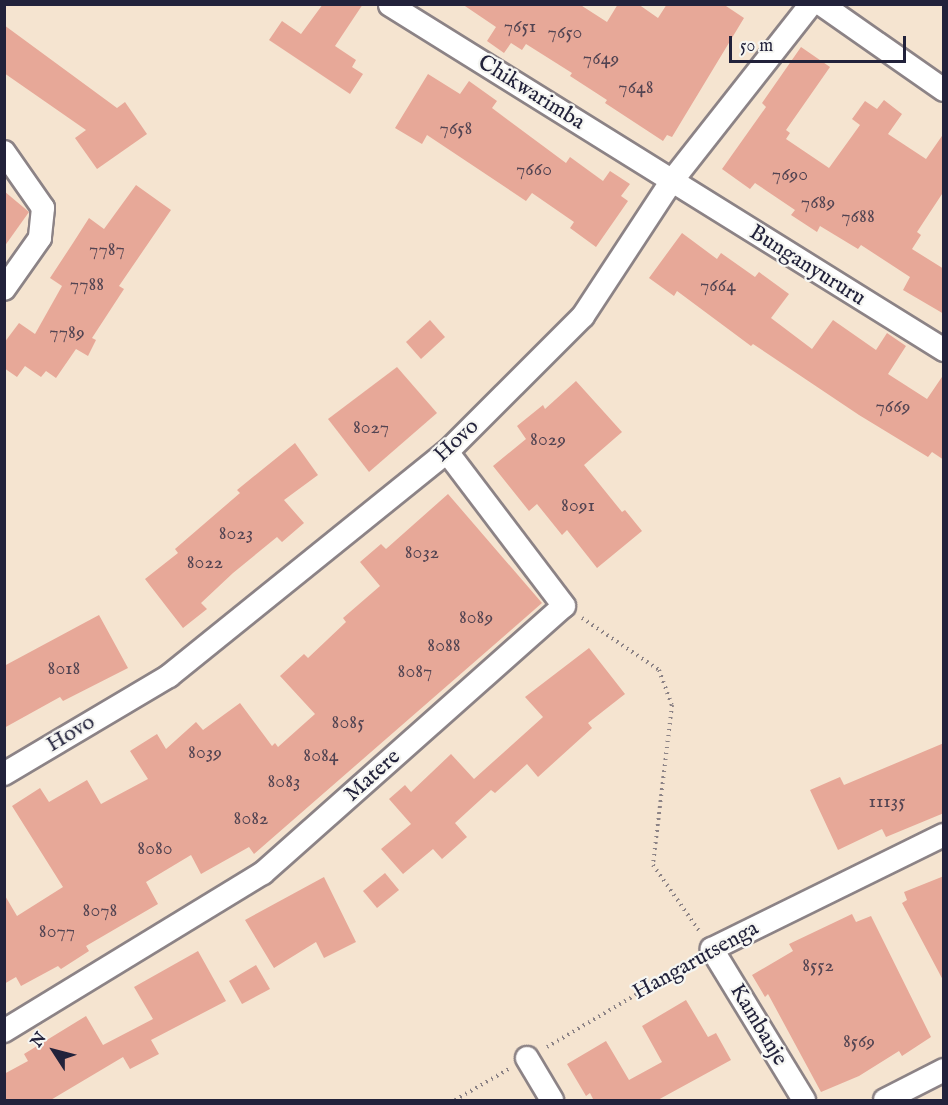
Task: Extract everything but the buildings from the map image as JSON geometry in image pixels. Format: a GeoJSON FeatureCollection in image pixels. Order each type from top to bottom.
{"type":"FeatureCollection","features":[{"type":"Feature","properties":{"kind":"street","name":"Hovo"},"geometry":{"type":"LineString","coordinates":[[4,774],[169,676],[447,452],[583,316],[671,182],[811,4]]}},
{"type":"Feature","properties":{"kind":"street"},"geometry":{"type":"LineString","coordinates":[[821,4],[944,90]]}},
{"type":"Feature","properties":{"kind":"street","name":"Chikwarimba"},"geometry":{"type":"LineString","coordinates":[[390,5],[671,182]]}},
{"type":"Feature","properties":{"kind":"street"},"geometry":{"type":"LineString","coordinates":[[4,152],[43,208],[40,238],[4,288]]}},
{"type":"Feature","properties":{"kind":"street","name":"Bunganyururu"},"geometry":{"type":"LineString","coordinates":[[671,182],[944,350]]}},
{"type":"Feature","properties":{"kind":"street"},"geometry":{"type":"LineString","coordinates":[[447,452],[564,606]]}},
{"type":"Feature","properties":{"kind":"street","name":"Matere"},"geometry":{"type":"LineString","coordinates":[[4,1031],[264,873],[564,606]]}},
{"type":"Feature","properties":{"kind":"street","name":"Hangarutsenga"},"geometry":{"type":"LineString","coordinates":[[712,949],[944,835]]}},
{"type":"Feature","properties":{"kind":"street","name":"Kambanje"},"geometry":{"type":"LineString","coordinates":[[712,949],[804,1101]]}},
{"type":"Feature","properties":{"kind":"street"},"geometry":{"type":"LineString","coordinates":[[528,1058],[552,1101]]}},
{"type":"Feature","properties":{"kind":"street"},"geometry":{"type":"LineString","coordinates":[[885,1101],[944,1070]]}},
{"type":"Feature","properties":{"kind":"path"},"geometry":{"type":"LineString","coordinates":[[564,606],[659,670],[672,705],[653,865],[712,949]]}},
{"type":"Feature","properties":{"kind":"path","name":"Hangarutsenga"},"geometry":{"type":"LineString","coordinates":[[455,1101],[712,949]]}}]}
